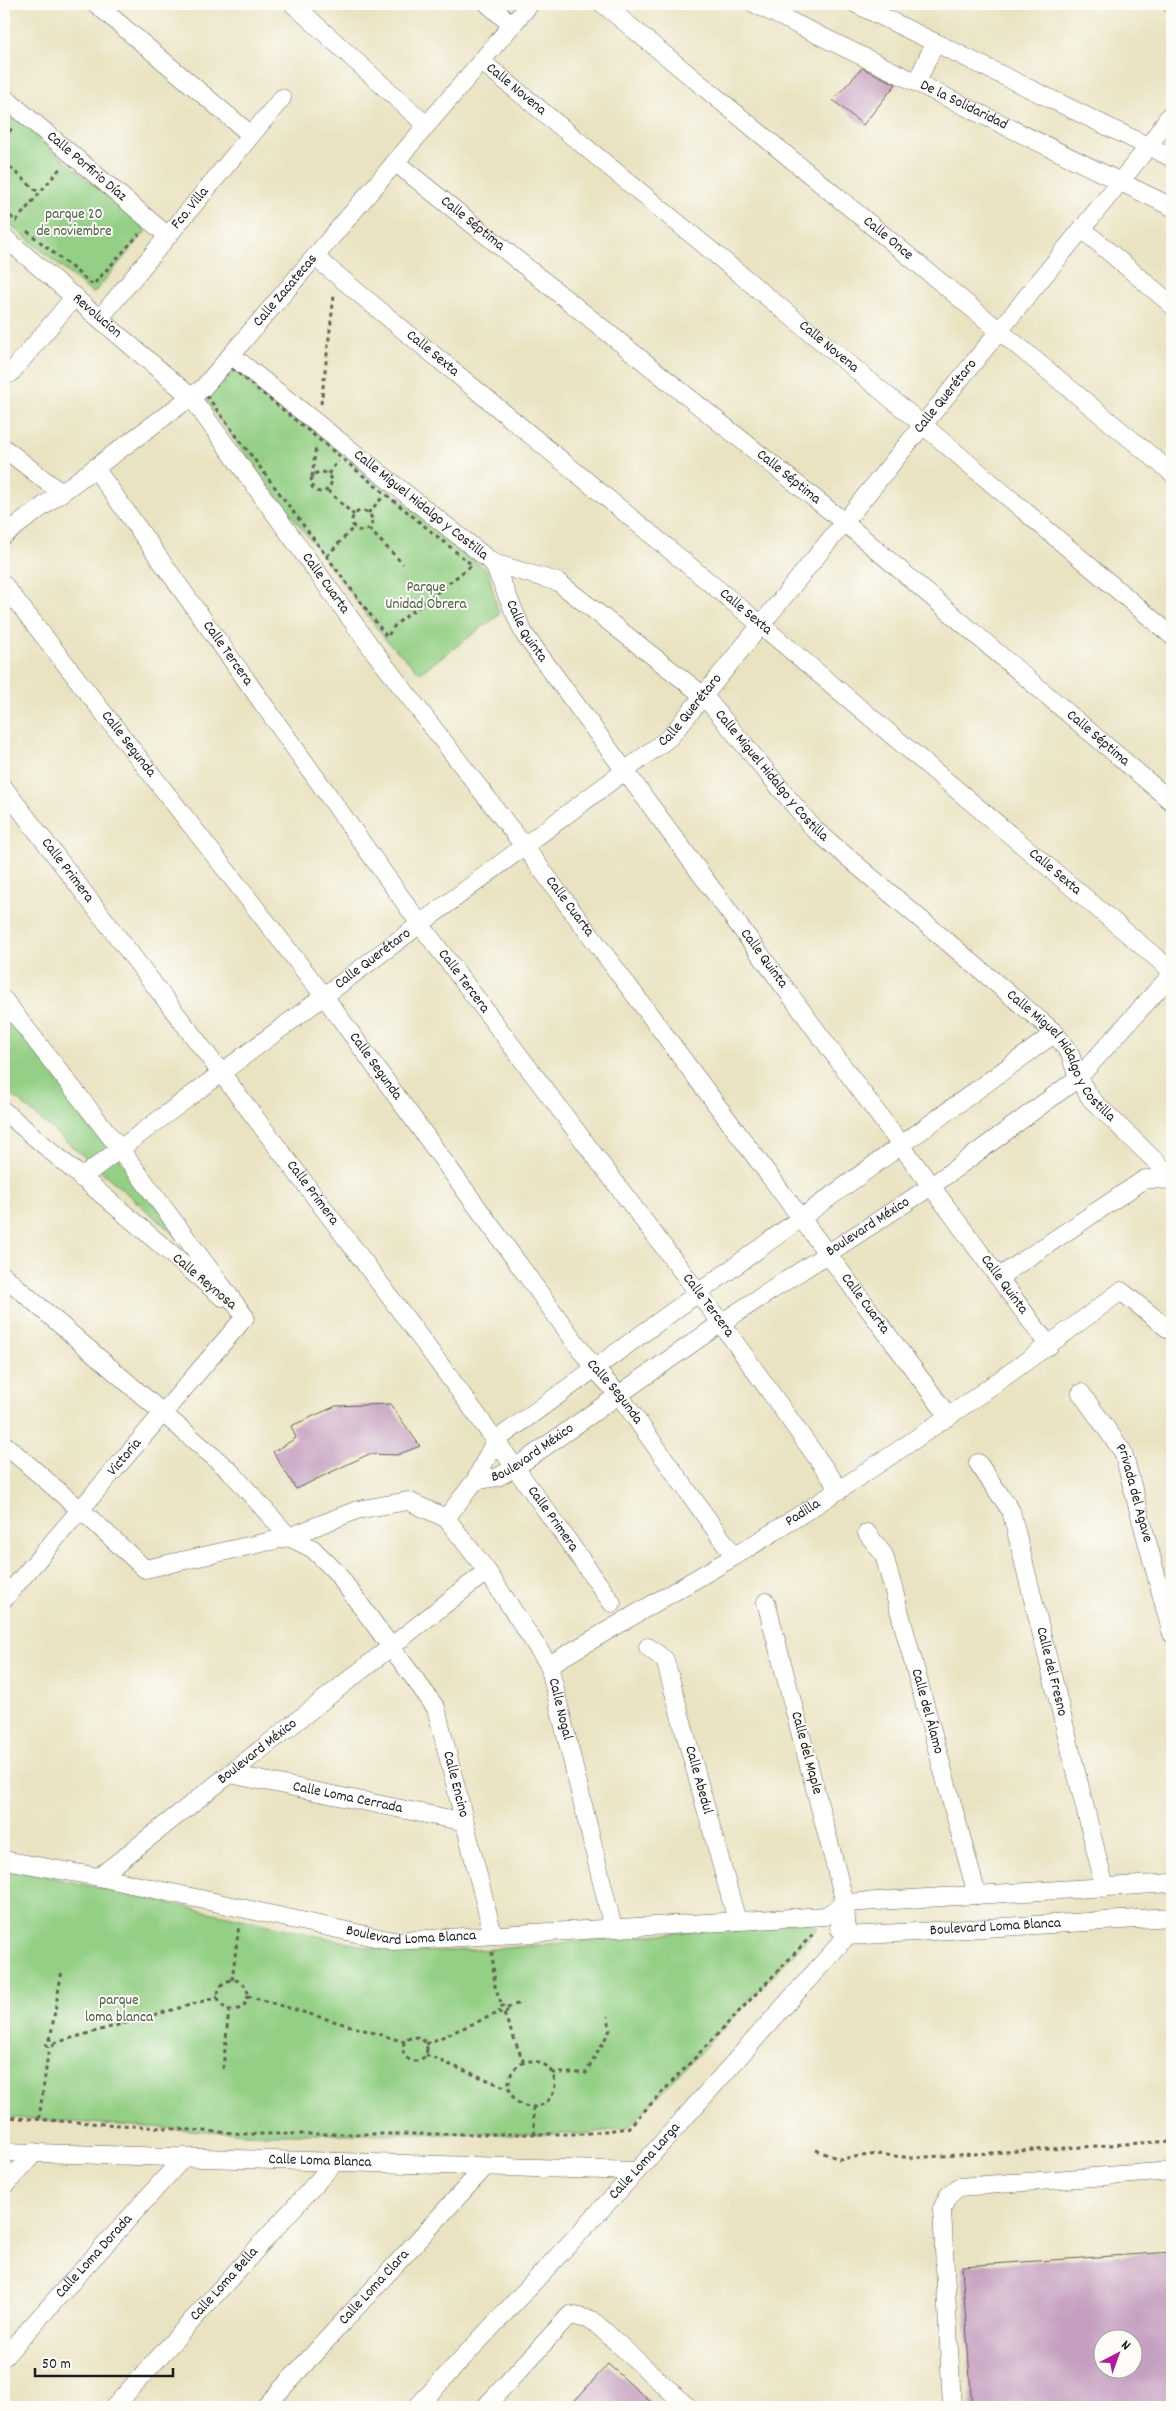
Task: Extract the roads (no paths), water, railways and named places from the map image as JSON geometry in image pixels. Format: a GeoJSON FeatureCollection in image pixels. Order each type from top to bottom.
{"type":"FeatureCollection","features":[{"type":"Feature","properties":{"kind":"street"},"geometry":{"type":"LineString","coordinates":[[96,4],[251,135]]}},
{"type":"Feature","properties":{"kind":"street"},"geometry":{"type":"LineString","coordinates":[[293,4],[426,125]]}},
{"type":"Feature","properties":{"kind":"street"},"geometry":{"type":"LineString","coordinates":[[488,4],[512,25]]}},
{"type":"Feature","properties":{"kind":"street","name":"Calle Zacatecas"},"geometry":{"type":"LineString","coordinates":[[4,536],[203,388],[530,4]]}},
{"type":"Feature","properties":{"kind":"street","name":"Calle Once"},"geometry":{"type":"LineString","coordinates":[[603,4],[1172,473]]}},
{"type":"Feature","properties":{"kind":"street","name":"De la Solidaridad"},"geometry":{"type":"LineString","coordinates":[[755,4],[1172,207]]}},
{"type":"Feature","properties":{"kind":"street"},"geometry":{"type":"LineString","coordinates":[[856,4],[1172,158]]}},
{"type":"Feature","properties":{"kind":"street"},"geometry":{"type":"LineString","coordinates":[[917,82],[936,42]]}},
{"type":"Feature","properties":{"kind":"street","name":"Calle Novena"},"geometry":{"type":"LineString","coordinates":[[481,61],[922,426],[1172,636]]}},
{"type":"Feature","properties":{"kind":"street","name":"Calle Porfirio Díaz"},"geometry":{"type":"LineString","coordinates":[[4,97],[168,236]]}},
{"type":"Feature","properties":{"kind":"street","name":"Fco. Villa"},"geometry":{"type":"LineString","coordinates":[[100,318],[282,98]]}},
{"type":"Feature","properties":{"kind":"street","name":"Calle Querétaro"},"geometry":{"type":"LineString","coordinates":[[82,1178],[670,737],[1149,146],[1172,112]]}},
{"type":"Feature","properties":{"kind":"street","name":"Calle Séptima"},"geometry":{"type":"LineString","coordinates":[[395,162],[844,522],[1172,802]]}},
{"type":"Feature","properties":{"kind":"street"},"geometry":{"type":"LineString","coordinates":[[1082,229],[1172,305]]}},
{"type":"Feature","properties":{"kind":"street","name":"Revolucion"},"geometry":{"type":"LineString","coordinates":[[4,237],[191,397]]}},
{"type":"Feature","properties":{"kind":"street","name":"Calle Sexta"},"geometry":{"type":"LineString","coordinates":[[315,256],[760,625],[1172,972]]}},
{"type":"Feature","properties":{"kind":"street"},"geometry":{"type":"LineString","coordinates":[[10,374],[74,296]]}},
{"type":"Feature","properties":{"kind":"street","name":"Calle Miguel Hidalgo y Costilla"},"geometry":{"type":"LineString","coordinates":[[231,355],[493,563],[558,582],[704,696],[813,828],[1055,1033],[1070,1054],[1078,1078],[1091,1099],[1172,1178]]}},
{"type":"Feature","properties":{"kind":"street","name":"Calle Cuarta"},"geometry":{"type":"LineString","coordinates":[[191,397],[373,650],[524,846],[801,1217],[825,1253],[949,1417]]}},
{"type":"Feature","properties":{"kind":"street"},"geometry":{"type":"LineString","coordinates":[[4,448],[62,493]]}},
{"type":"Feature","properties":{"kind":"street","name":"Calle Tercera"},"geometry":{"type":"LineString","coordinates":[[95,468],[420,924],[721,1323],[840,1490]]}},
{"type":"Feature","properties":{"kind":"street","name":"Calle Quinta"},"geometry":{"type":"LineString","coordinates":[[493,563],[524,634],[902,1144],[1049,1346]]}},
{"type":"Feature","properties":{"kind":"street","name":"Calle Segunda"},"geometry":{"type":"LineString","coordinates":[[4,585],[324,996],[594,1368],[619,1395],[734,1556]]}},
{"type":"Feature","properties":{"kind":"street","name":"Calle Primera"},"geometry":{"type":"LineString","coordinates":[[4,788],[221,1073],[516,1467],[612,1603]]}},
{"type":"Feature","properties":{"kind":"street","name":"Boulevard México"},"geometry":{"type":"LineString","coordinates":[[475,1481],[498,1477],[516,1467],[721,1323],[825,1253],[932,1185],[1078,1078],[1172,972]]}},
{"type":"Feature","properties":{"kind":"street","name":"Calle Reynosa"},"geometry":{"type":"LineString","coordinates":[[4,1000],[120,1149],[245,1317]]}},
{"type":"Feature","properties":{"kind":"street","name":"Boulevard México"},"geometry":{"type":"LineString","coordinates":[[475,1481],[495,1441],[1055,1033]]}},
{"type":"Feature","properties":{"kind":"street","name":"Calle Reynosa"},"geometry":{"type":"LineString","coordinates":[[4,1111],[245,1317]]}},
{"type":"Feature","properties":{"kind":"street"},"geometry":{"type":"LineString","coordinates":[[999,1277],[1145,1179],[1172,1178]]}},
{"type":"Feature","properties":{"kind":"street"},"geometry":{"type":"LineString","coordinates":[[4,1276],[231,1472],[289,1537]]}},
{"type":"Feature","properties":{"kind":"street","name":"Padilla"},"geometry":{"type":"LineString","coordinates":[[548,1665],[734,1556],[840,1490],[949,1417],[1049,1346],[1121,1291],[1172,1332]]}},
{"type":"Feature","properties":{"kind":"street","name":"Victoria"},"geometry":{"type":"LineString","coordinates":[[4,1599],[245,1317]]}},
{"type":"Feature","properties":{"kind":"street","name":"Privada del Agave"},"geometry":{"type":"LineString","coordinates":[[1081,1393],[1124,1452],[1172,1634]]}},
{"type":"Feature","properties":{"kind":"street"},"geometry":{"type":"LineString","coordinates":[[4,1444],[145,1569],[289,1537],[357,1510],[408,1501],[446,1518],[475,1481]]}},
{"type":"Feature","properties":{"kind":"street","name":"Calle del Fresno"},"geometry":{"type":"LineString","coordinates":[[978,1463],[1011,1511],[1105,1888]]}},
{"type":"Feature","properties":{"kind":"street","name":"Calle Nogal"},"geometry":{"type":"LineString","coordinates":[[446,1518],[488,1571],[548,1665],[613,1928]]}},
{"type":"Feature","properties":{"kind":"street","name":"Calle del Álamo"},"geometry":{"type":"LineString","coordinates":[[867,1533],[884,1555],[977,1895]]}},
{"type":"Feature","properties":{"kind":"street","name":"Calle Encino"},"geometry":{"type":"LineString","coordinates":[[289,1537],[313,1549],[336,1572],[436,1708],[465,1822],[492,1942]]}},
{"type":"Feature","properties":{"kind":"street","name":"Boulevard México"},"geometry":{"type":"LineString","coordinates":[[99,1877],[488,1571]]}},
{"type":"Feature","properties":{"kind":"street","name":"Calle del Maple"},"geometry":{"type":"LineString","coordinates":[[766,1602],[845,1903]]}},
{"type":"Feature","properties":{"kind":"street","name":"Calle Abedul"},"geometry":{"type":"LineString","coordinates":[[648,1647],[665,1660],[704,1794],[737,1921]]}},
{"type":"Feature","properties":{"kind":"street","name":"Calle Loma Cerrada"},"geometry":{"type":"LineString","coordinates":[[230,1774],[465,1822]]}},
{"type":"Feature","properties":{"kind":"street","name":"Boulevard Loma Blanca"},"geometry":{"type":"LineString","coordinates":[[4,1860],[99,1877],[393,1941],[492,1942],[613,1928],[737,1921],[822,1922]]}},
{"type":"Feature","properties":{"kind":"street"},"geometry":{"type":"LineString","coordinates":[[847,1936],[822,1922],[845,1903],[1172,1883]]}},
{"type":"Feature","properties":{"kind":"street"},"geometry":{"type":"LineString","coordinates":[[845,1903],[847,1936]]}},
{"type":"Feature","properties":{"kind":"street","name":"Boulevard Loma Blanca"},"geometry":{"type":"LineString","coordinates":[[847,1936],[1172,1917]]}},
{"type":"Feature","properties":{"kind":"street","name":"Calle Loma Larga"},"geometry":{"type":"LineString","coordinates":[[417,2407],[637,2171],[847,1936]]}},
{"type":"Feature","properties":{"kind":"street","name":"Calle Loma Blanca"},"geometry":{"type":"LineString","coordinates":[[4,2152],[637,2171]]}},
{"type":"Feature","properties":{"kind":"street"},"geometry":{"type":"LineString","coordinates":[[4,2187],[35,2152]]}},
{"type":"Feature","properties":{"kind":"street","name":"Calle Loma Dorada"},"geometry":{"type":"LineString","coordinates":[[4,2357],[184,2157]]}},
{"type":"Feature","properties":{"kind":"street","name":"Calle Loma Bella"},"geometry":{"type":"LineString","coordinates":[[114,2407],[335,2162]]}},
{"type":"Feature","properties":{"kind":"street","name":"Calle Loma Clara"},"geometry":{"type":"LineString","coordinates":[[265,2407],[485,2167]]}},
{"type":"Feature","properties":{"kind":"street"},"geometry":{"type":"LineString","coordinates":[[952,2407],[942,2209],[948,2196],[959,2187],[1172,2171]]}},
{"type":"Feature","properties":{"kind":"street"},"geometry":{"type":"LineString","coordinates":[[485,2407],[570,2315],[592,2320],[688,2407]]}},
{"type":"Feature","properties":{"kind":"park label","name":"parque 20 de noviembre"},"geometry":{"type":"Point","coordinates":[74,224]}},
{"type":"Feature","properties":{"kind":"park label","name":"Parque Unidad Obrera"},"geometry":{"type":"Point","coordinates":[426,596]}},
{"type":"Feature","properties":{"kind":"park label","name":"parque loma blanca"},"geometry":{"type":"Point","coordinates":[119,2010]}}]}
